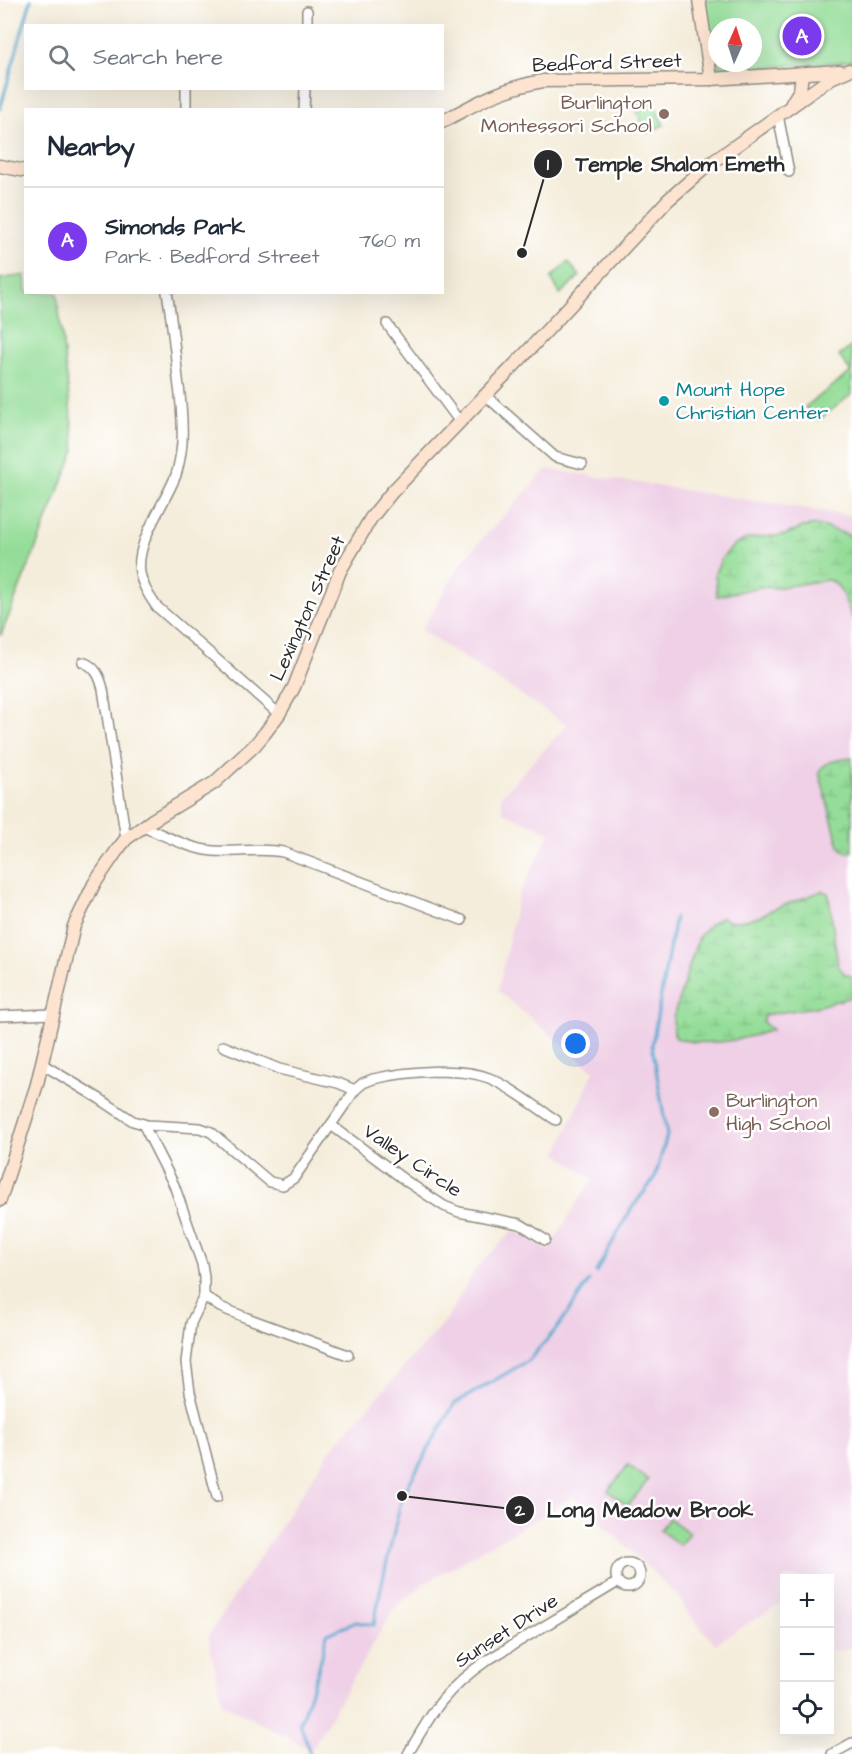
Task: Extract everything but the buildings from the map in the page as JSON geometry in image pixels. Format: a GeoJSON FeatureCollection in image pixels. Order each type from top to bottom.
{"type":"FeatureCollection","features":[{"type":"Feature","properties":{"kind":"street"},"geometry":{"type":"LineString","coordinates":[[699,0],[711,79]]}},
{"type":"Feature","properties":{"kind":"street"},"geometry":{"type":"LineString","coordinates":[[307,11],[307,24]]}},
{"type":"Feature","properties":{"kind":"street","name":"Bedford Street"},"geometry":{"type":"LineString","coordinates":[[444,121],[502,91],[534,83],[565,80],[711,79],[850,70]]}},
{"type":"Feature","properties":{"kind":"street","name":"Lexington Street"},"geometry":{"type":"LineString","coordinates":[[0,1200],[42,1064],[69,940],[78,916],[103,869],[126,839],[225,774],[254,746],[279,714],[301,671],[340,571],[381,505],[662,205],[707,166],[782,112],[831,78],[850,70]]}},
{"type":"Feature","properties":{"kind":"street","name":"Lexington Street"},"geometry":{"type":"LineString","coordinates":[[782,112],[800,90],[802,74]]}},
{"type":"Feature","properties":{"kind":"street"},"geometry":{"type":"LineString","coordinates":[[186,90],[186,108]]}},
{"type":"Feature","properties":{"kind":"street"},"geometry":{"type":"LineString","coordinates":[[304,108],[305,90]]}},
{"type":"Feature","properties":{"kind":"street"},"geometry":{"type":"LineString","coordinates":[[782,112],[789,172]]}},
{"type":"Feature","properties":{"kind":"street"},"geometry":{"type":"LineString","coordinates":[[0,166],[24,171]]}},
{"type":"Feature","properties":{"kind":"street"},"geometry":{"type":"LineString","coordinates":[[167,294],[180,389],[182,443],[176,476],[145,540],[139,558],[143,585],[156,606],[279,714]]}},
{"type":"Feature","properties":{"kind":"street"},"geometry":{"type":"LineString","coordinates":[[387,324],[460,422]]}},
{"type":"Feature","properties":{"kind":"street"},"geometry":{"type":"LineString","coordinates":[[485,395],[555,457],[582,464]]}},
{"type":"Feature","properties":{"kind":"street"},"geometry":{"type":"LineString","coordinates":[[83,662],[95,670],[103,689],[126,839]]}},
{"type":"Feature","properties":{"kind":"street"},"geometry":{"type":"LineString","coordinates":[[143,827],[204,850],[219,852],[267,849],[283,852],[462,920]]}},
{"type":"Feature","properties":{"kind":"street"},"geometry":{"type":"LineString","coordinates":[[0,1016],[53,1014]]}},
{"type":"Feature","properties":{"kind":"street"},"geometry":{"type":"LineString","coordinates":[[223,1046],[279,1069],[338,1083],[355,1090]]}},
{"type":"Feature","properties":{"kind":"street"},"geometry":{"type":"LineString","coordinates":[[42,1064],[133,1121],[143,1124],[200,1128],[211,1132],[266,1179],[279,1185],[287,1184],[294,1178],[355,1090],[367,1081],[379,1077],[439,1072],[468,1073],[495,1081],[556,1120]]}},
{"type":"Feature","properties":{"kind":"street"},"geometry":{"type":"LineString","coordinates":[[143,1124],[174,1185],[202,1264],[204,1296],[192,1323],[186,1362],[190,1392],[217,1497]]}},
{"type":"Feature","properties":{"kind":"street","name":"Valley Circle"},"geometry":{"type":"LineString","coordinates":[[331,1125],[406,1181],[444,1206],[459,1212],[520,1224],[545,1240]]}},
{"type":"Feature","properties":{"kind":"street"},"geometry":{"type":"LineString","coordinates":[[204,1296],[247,1318],[348,1355]]}},
{"type":"Feature","properties":{"kind":"street","name":"Sunset Drive"},"geometry":{"type":"LineString","coordinates":[[408,1754],[436,1707],[467,1674],[618,1582]]}},
{"type":"Feature","properties":{"kind":"street"},"geometry":{"type":"LineString","coordinates":[[832,1754],[852,1743]]}},
{"type":"Feature","properties":{"kind":"shaded area","name":"Burlington High School"},"geometry":{"type":"Polygon","coordinates":[[[547,469],[852,516],[852,1649],[834,1650],[834,1574],[780,1574],[780,1604],[715,1644],[687,1612],[680,1598],[574,1497],[423,1584],[393,1610],[311,1750],[222,1703],[208,1636],[329,1452],[447,1318],[475,1269],[513,1231],[525,1235],[548,1250],[592,1179],[557,1153],[594,1071],[498,991],[518,897],[550,832],[503,812],[501,796],[567,725],[421,630],[463,560],[547,469]]]}},
{"type":"Feature","properties":{"kind":"green space"},"geometry":{"type":"Polygon","coordinates":[[[703,0],[852,0],[852,61],[762,68],[762,18],[708,18],[708,29],[703,0]]]}},
{"type":"Feature","properties":{"kind":"green space"},"geometry":{"type":"Polygon","coordinates":[[[650,97],[664,125],[647,133],[634,105],[650,97]]]}},
{"type":"Feature","properties":{"kind":"green space"},"geometry":{"type":"Polygon","coordinates":[[[568,262],[580,276],[560,294],[551,278],[568,262]]]}},
{"type":"Feature","properties":{"kind":"green space"},"geometry":{"type":"Polygon","coordinates":[[[24,275],[24,294],[57,294],[75,450],[1,635],[0,635],[0,279],[24,275]]]}},
{"type":"Feature","properties":{"kind":"green space"},"geometry":{"type":"Polygon","coordinates":[[[852,346],[852,394],[819,420],[805,407],[851,372],[839,356],[852,346]]]}},
{"type":"Feature","properties":{"kind":"green space"},"geometry":{"type":"Polygon","coordinates":[[[818,525],[852,536],[852,618],[840,589],[827,580],[774,588],[760,587],[717,596],[715,573],[722,558],[735,544],[750,538],[785,535],[803,527],[818,525]]]}},
{"type":"Feature","properties":{"kind":"green space"},"geometry":{"type":"Polygon","coordinates":[[[852,758],[852,852],[850,852],[839,846],[819,772],[829,763],[852,758]]]}},
{"type":"Feature","properties":{"kind":"green space"},"geometry":{"type":"Polygon","coordinates":[[[822,891],[828,893],[829,897],[838,966],[846,975],[852,976],[852,997],[815,1007],[764,1015],[763,1022],[772,1030],[749,1037],[724,1042],[699,1042],[676,1038],[673,1018],[698,938],[710,924],[722,917],[728,921],[739,921],[759,917],[771,910],[822,891]]]}},
{"type":"Feature","properties":{"kind":"green space"},"geometry":{"type":"Polygon","coordinates":[[[628,1465],[648,1480],[628,1506],[608,1491],[628,1465]]]}},
{"type":"Feature","properties":{"kind":"green space"},"geometry":{"type":"Polygon","coordinates":[[[669,1518],[689,1533],[680,1545],[660,1530],[669,1518]]]}},
{"type":"Feature","properties":{"kind":"waterway"},"geometry":{"type":"LineString","coordinates":[[24,24],[31,0]]}},
{"type":"Feature","properties":{"kind":"waterway"},"geometry":{"type":"LineString","coordinates":[[0,109],[24,25]]}},
{"type":"Feature","properties":{"kind":"waterway"},"geometry":{"type":"LineString","coordinates":[[596,1272],[631,1209],[655,1178],[667,1135],[652,1045],[675,917]]}},
{"type":"Feature","properties":{"kind":"waterway"},"geometry":{"type":"LineString","coordinates":[[310,1754],[300,1723],[319,1667],[327,1634],[356,1622],[374,1625],[402,1496],[454,1404],[529,1360],[558,1327],[589,1281]]}},
{"type":"Feature","properties":{"kind":"place","name":"Simonds Park"},"geometry":{"type":"Point","coordinates":[802,36]}},
{"type":"Feature","properties":{"kind":"place","name":"Burlington Montessori School"},"geometry":{"type":"Point","coordinates":[664,114]}},
{"type":"Feature","properties":{"kind":"place","name":"Temple Shalom Emeth"},"geometry":{"type":"Point","coordinates":[522,253]}},
{"type":"Feature","properties":{"kind":"place","name":"Mount Hope Christian Center"},"geometry":{"type":"Point","coordinates":[664,401]}},
{"type":"Feature","properties":{"kind":"place","name":"Burlington High School"},"geometry":{"type":"Point","coordinates":[714,1112]}},
{"type":"Feature","properties":{"kind":"place","name":"Long Meadow Brook"},"geometry":{"type":"Point","coordinates":[402,1496]}}]}
